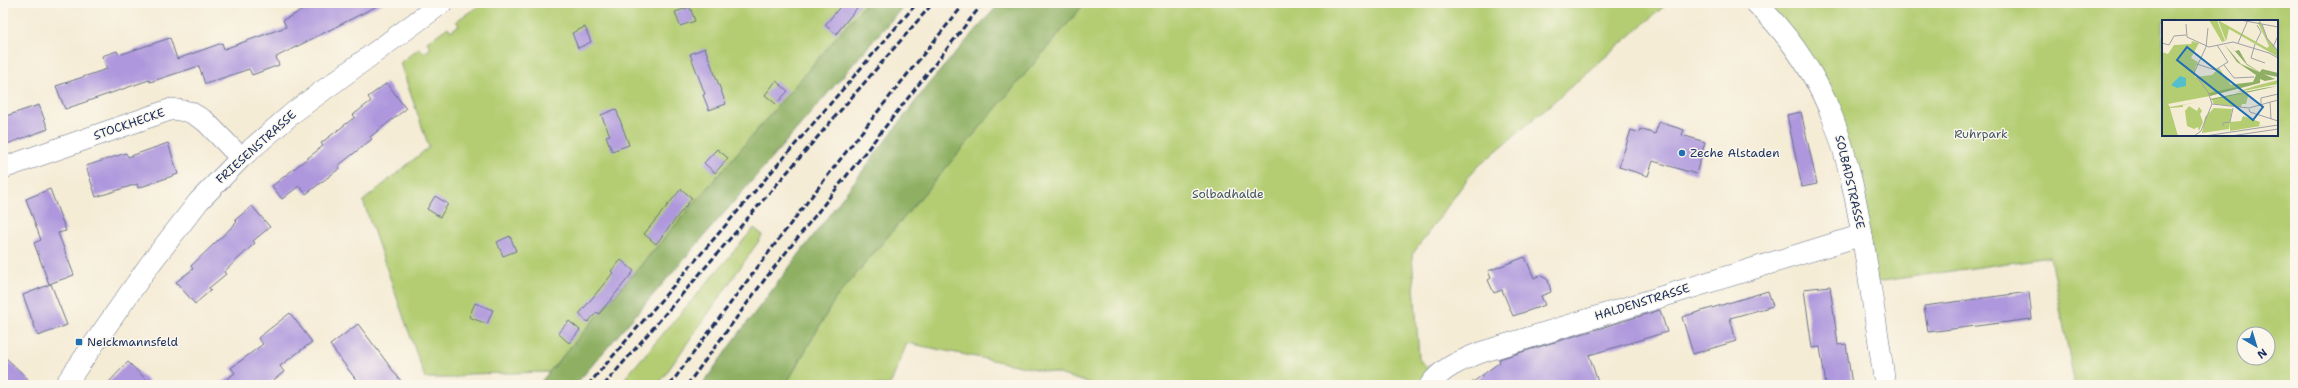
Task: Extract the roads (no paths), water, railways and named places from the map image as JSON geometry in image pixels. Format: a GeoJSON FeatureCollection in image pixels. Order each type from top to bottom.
{"type":"FeatureCollection","features":[{"type":"Feature","properties":{"kind":"street","name":"FRIESENSTRASSE"},"geometry":{"type":"LineString","coordinates":[[65,385],[150,264],[194,207],[241,158],[294,112],[442,3]]}},
{"type":"Feature","properties":{"kind":"street","name":"SOLBADSTRASSE"},"geometry":{"type":"LineString","coordinates":[[1756,3],[1793,44],[1814,77],[1832,113],[1848,163],[1862,235],[1885,385]]}},
{"type":"Feature","properties":{"kind":"street","name":"STOCKHECKE"},"geometry":{"type":"LineString","coordinates":[[3,168],[172,109],[190,112],[205,121],[241,158]]}},
{"type":"Feature","properties":{"kind":"street","name":"HALDENSTRASSE"},"geometry":{"type":"LineString","coordinates":[[1430,385],[1436,377],[1454,364],[1479,353],[1862,235]]}},
{"type":"Feature","properties":{"kind":"railway"},"geometry":{"type":"LineString","coordinates":[[588,385],[917,3]]}},
{"type":"Feature","properties":{"kind":"railway"},"geometry":{"type":"LineString","coordinates":[[604,385],[933,3]]}},
{"type":"Feature","properties":{"kind":"railway"},"geometry":{"type":"LineString","coordinates":[[670,385],[815,192],[965,3]]}},
{"type":"Feature","properties":{"kind":"railway"},"geometry":{"type":"LineString","coordinates":[[687,385],[765,279],[983,3]]}},
{"type":"Feature","properties":{"kind":"place","name":"Zeche Alstaden"},"geometry":{"type":"Point","coordinates":[1682,153]}},
{"type":"Feature","properties":{"kind":"place","name":"Neickmannsfeld"},"geometry":{"type":"Point","coordinates":[79,342]}},
{"type":"Feature","properties":{"kind":"park label","name":"Ruhrpark"},"geometry":{"type":"Point","coordinates":[1981,134]}},
{"type":"Feature","properties":{"kind":"park label","name":"Solbadhalde"},"geometry":{"type":"Point","coordinates":[1228,194]}}]}
